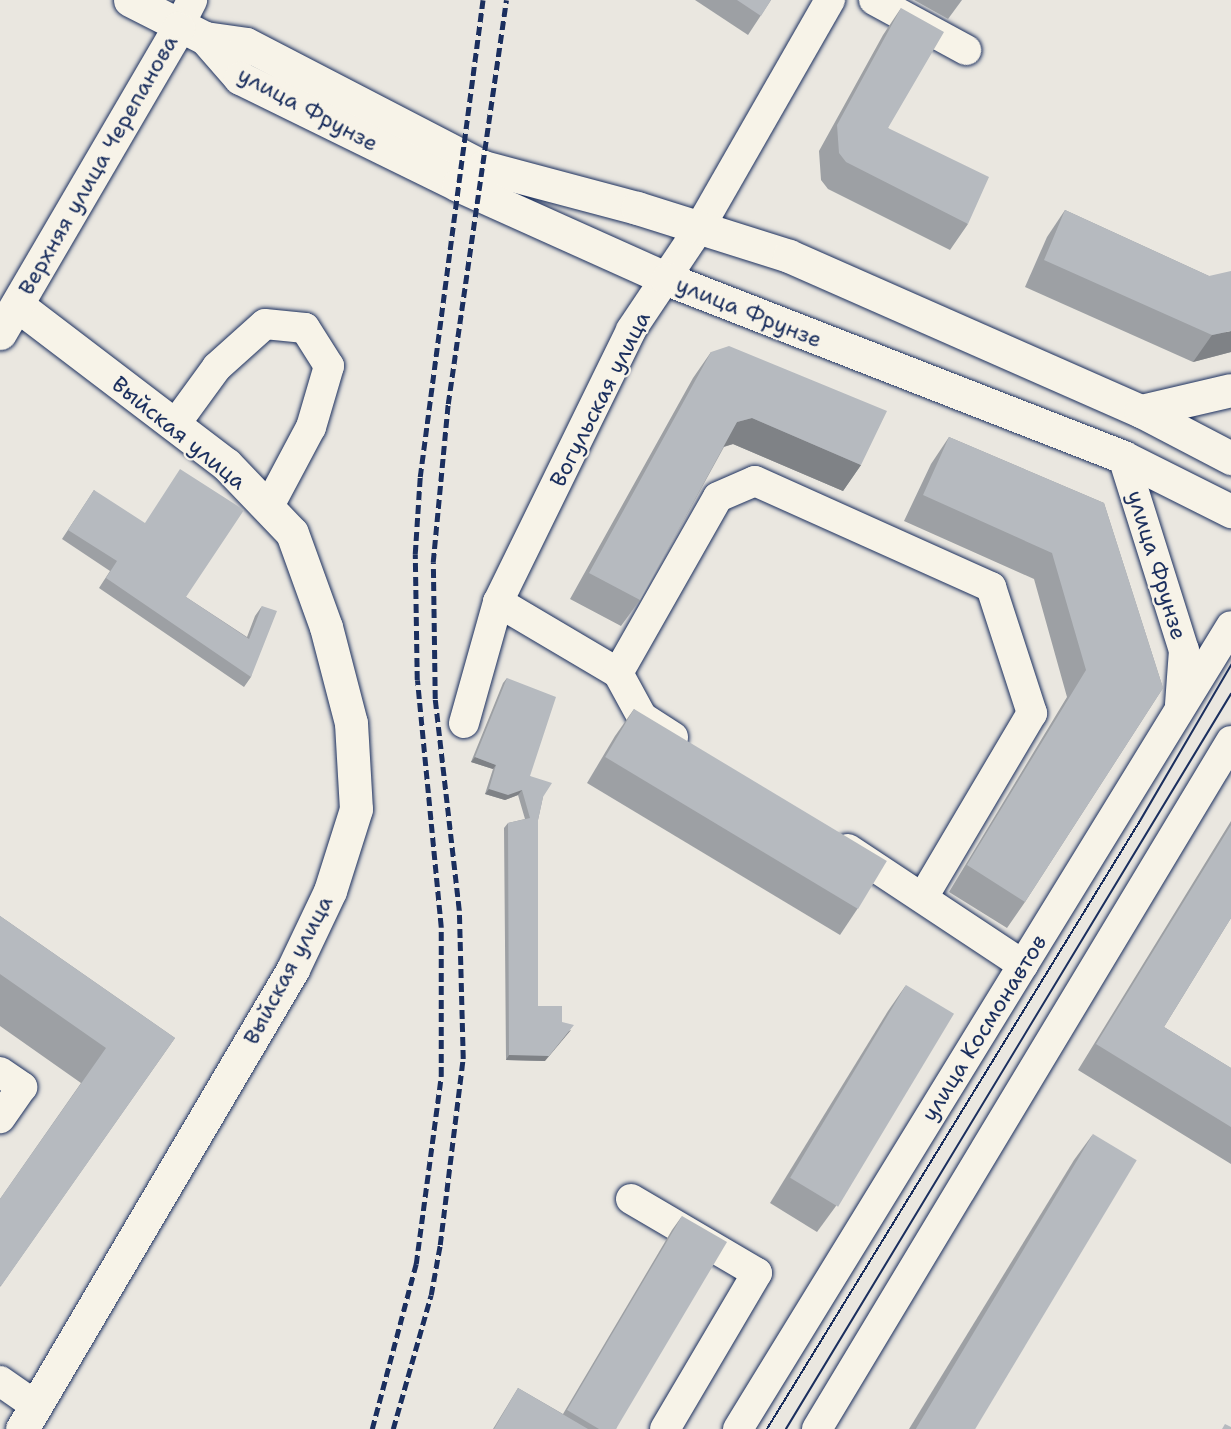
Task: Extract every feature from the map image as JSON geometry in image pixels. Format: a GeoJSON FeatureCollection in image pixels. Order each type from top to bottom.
{"type":"FeatureCollection","features":[{"type":"Feature","properties":{"kind":"main road"},"geometry":{"type":"LineString","coordinates":[[130,0],[192,22]]}},
{"type":"Feature","properties":{"kind":"main road","name":"улица Фрунзе"},"geometry":{"type":"LineString","coordinates":[[192,22],[246,45],[483,167],[700,227],[789,256],[1141,411],[1231,458]]}},
{"type":"Feature","properties":{"kind":"main road","name":"улица Фрунзе"},"geometry":{"type":"LineString","coordinates":[[192,22],[240,78],[306,114],[667,279],[1123,457],[1231,511]]}},
{"type":"Feature","properties":{"kind":"main road","name":"Верхняя улица Черепанова"},"geometry":{"type":"LineString","coordinates":[[0,333],[192,22]]}},
{"type":"Feature","properties":{"kind":"main road","name":"Выйская улица"},"geometry":{"type":"LineString","coordinates":[[17,305],[226,464],[292,533],[326,627],[351,723],[356,810],[330,891],[293,969],[29,1418]]}},
{"type":"Feature","properties":{"kind":"main road"},"geometry":{"type":"LineString","coordinates":[[1141,411],[1231,390]]}},
{"type":"Feature","properties":{"kind":"street","name":"Вогульская улица"},"geometry":{"type":"LineString","coordinates":[[464,723],[498,603],[631,330],[700,227],[830,0]]}},
{"type":"Feature","properties":{"kind":"street"},"geometry":{"type":"LineString","coordinates":[[874,0],[966,50]]}},
{"type":"Feature","properties":{"kind":"street"},"geometry":{"type":"LineString","coordinates":[[174,426],[217,367],[265,324],[305,328],[329,366],[312,427],[268,508]]}},
{"type":"Feature","properties":{"kind":"street","name":"улица Фрунзе"},"geometry":{"type":"LineString","coordinates":[[1123,457],[1184,650],[1179,710]]}},
{"type":"Feature","properties":{"kind":"street"},"geometry":{"type":"LineString","coordinates":[[618,673],[718,498],[755,481],[991,587],[1032,713],[923,897]]}},
{"type":"Feature","properties":{"kind":"street"},"geometry":{"type":"LineString","coordinates":[[498,603],[618,673],[642,717],[692,749]]}},
{"type":"Feature","properties":{"kind":"street","name":"улица Космонавтов"},"geometry":{"type":"LineString","coordinates":[[738,1429],[1231,626]]}},
{"type":"Feature","properties":{"kind":"street"},"geometry":{"type":"LineString","coordinates":[[817,1429],[1231,741]]}},
{"type":"Feature","properties":{"kind":"street"},"geometry":{"type":"LineString","coordinates":[[822,833],[1023,964]]}},
{"type":"Feature","properties":{"kind":"street"},"geometry":{"type":"LineString","coordinates":[[0,1072],[22,1087],[0,1118]]}},
{"type":"Feature","properties":{"kind":"street"},"geometry":{"type":"LineString","coordinates":[[631,1199],[757,1273],[666,1429]]}},
{"type":"Feature","properties":{"kind":"street"},"geometry":{"type":"LineString","coordinates":[[0,1381],[29,1418]]}},
{"type":"Feature","properties":{"kind":"building"},"geometry":{"type":"Polygon","coordinates":[[[737,0],[771,0],[761,16],[737,0]]]}},
{"type":"Feature","properties":{"kind":"building"},"geometry":{"type":"Polygon","coordinates":[[[901,8],[944,32],[888,128],[989,177],[968,224],[846,162],[839,153],[837,125],[901,8]]]}},
{"type":"Feature","properties":{"kind":"building"},"geometry":{"type":"Polygon","coordinates":[[[1065,210],[1209,276],[1231,271],[1231,331],[1212,335],[1044,260],[1065,210]]]}},
{"type":"Feature","properties":{"kind":"building"},"geometry":{"type":"Polygon","coordinates":[[[729,346],[887,411],[861,465],[752,418],[737,422],[640,600],[589,573],[711,352],[729,346]]]}},
{"type":"Feature","properties":{"kind":"building"},"geometry":{"type":"Polygon","coordinates":[[[949,437],[1104,503],[1163,688],[1025,902],[967,865],[1086,670],[1052,553],[923,495],[949,437]]]}},
{"type":"Feature","properties":{"kind":"building"},"geometry":{"type":"Polygon","coordinates":[[[180,469],[244,510],[186,597],[249,639],[262,606],[277,611],[251,677],[106,578],[117,561],[68,530],[94,490],[145,523],[180,469]]]}},
{"type":"Feature","properties":{"kind":"building"},"geometry":{"type":"Polygon","coordinates":[[[507,678],[556,697],[530,776],[552,783],[543,797],[538,820],[538,1006],[562,1006],[562,1022],[574,1025],[549,1056],[509,1055],[508,823],[530,818],[522,790],[508,795],[489,789],[496,765],[475,757],[507,678]]]}},
{"type":"Feature","properties":{"kind":"building"},"geometry":{"type":"Polygon","coordinates":[[[634,709],[887,861],[858,909],[605,757],[634,709]]]}},
{"type":"Feature","properties":{"kind":"building"},"geometry":{"type":"Polygon","coordinates":[[[1231,825],[1231,918],[1164,1027],[1231,1068],[1231,1127],[1096,1044],[1231,825]]]}},
{"type":"Feature","properties":{"kind":"building"},"geometry":{"type":"Polygon","coordinates":[[[0,916],[175,1038],[1,1286],[0,1199],[106,1048],[0,974],[0,916]]]}},
{"type":"Feature","properties":{"kind":"building"},"geometry":{"type":"Polygon","coordinates":[[[906,985],[954,1014],[838,1207],[790,1178],[906,985]]]}},
{"type":"Feature","properties":{"kind":"building"},"geometry":{"type":"Polygon","coordinates":[[[1093,1134],[1137,1160],[975,1429],[916,1429],[1093,1134]]]}},
{"type":"Feature","properties":{"kind":"building"},"geometry":{"type":"Polygon","coordinates":[[[682,1216],[727,1242],[616,1429],[599,1429],[567,1410],[682,1216]]]}},
{"type":"Feature","properties":{"kind":"building"},"geometry":{"type":"Polygon","coordinates":[[[518,1388],[588,1429],[494,1429],[518,1388]]]}},
{"type":"Feature","properties":{"kind":"building"},"geometry":{"type":"Polygon","coordinates":[[[1225,1424],[1231,1427],[1231,1429],[1222,1429],[1225,1424]]]}},
{"type":"Feature","properties":{"kind":"tram line"},"geometry":{"type":"LineString","coordinates":[[767,1429],[1140,821],[1231,665]]}},
{"type":"Feature","properties":{"kind":"tram line"},"geometry":{"type":"LineString","coordinates":[[786,1429],[1231,694]]}},
{"type":"Feature","properties":{"kind":"railway"},"geometry":{"type":"LineString","coordinates":[[372,1429],[416,1264],[441,1076],[441,927],[417,680],[415,554],[420,477],[483,0]]}},
{"type":"Feature","properties":{"kind":"railway"},"geometry":{"type":"LineString","coordinates":[[393,1429],[431,1295],[440,1245],[463,1059],[459,910],[435,699],[433,562],[448,404],[506,0]]}}]}
